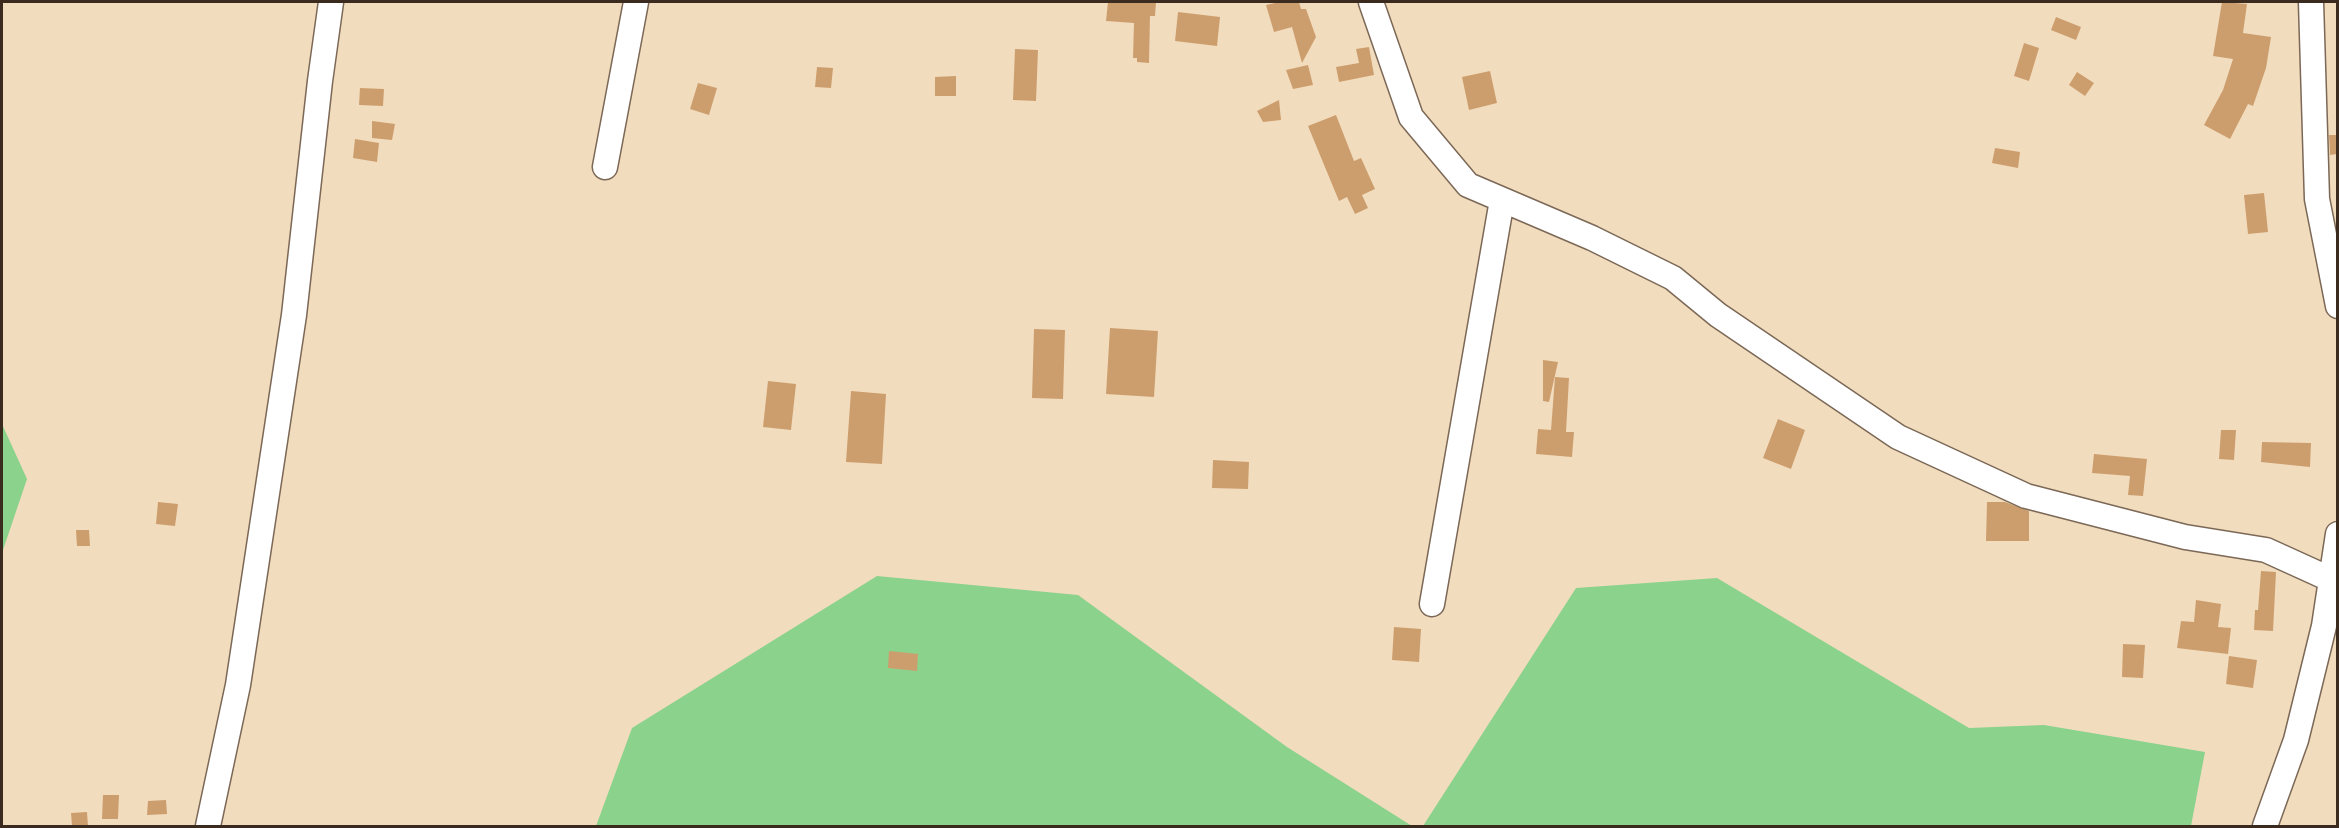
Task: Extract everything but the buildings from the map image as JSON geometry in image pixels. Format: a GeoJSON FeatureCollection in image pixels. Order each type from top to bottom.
{"type":"FeatureCollection","features":[{"type":"Feature","properties":{"kind":"street"},"geometry":{"type":"LineString","coordinates":[[208,826],[238,684],[294,315],[331,2]]}},
{"type":"Feature","properties":{"kind":"street"},"geometry":{"type":"LineString","coordinates":[[605,167],[636,2]]}},
{"type":"Feature","properties":{"kind":"street"},"geometry":{"type":"LineString","coordinates":[[1371,2],[1411,117],[1468,185],[1593,238],[1673,278],[1718,315],[1898,437],[2026,496],[2185,537],[2266,550],[2332,580]]}},
{"type":"Feature","properties":{"kind":"street"},"geometry":{"type":"LineString","coordinates":[[2311,2],[2317,199],[2337,306]]}},
{"type":"Feature","properties":{"kind":"street"},"geometry":{"type":"LineString","coordinates":[[1432,604],[1502,200]]}},
{"type":"Feature","properties":{"kind":"street"},"geometry":{"type":"LineString","coordinates":[[2265,826],[2296,740],[2324,626],[2337,534]]}},
{"type":"Feature","properties":{"kind":"green space"},"geometry":{"type":"Polygon","coordinates":[[[2,424],[27,479],[2,553],[2,424]]]}},
{"type":"Feature","properties":{"kind":"green space"},"geometry":{"type":"Polygon","coordinates":[[[877,576],[1078,595],[1287,747],[1412,826],[596,826],[632,728],[877,576]]]}},
{"type":"Feature","properties":{"kind":"green space"},"geometry":{"type":"Polygon","coordinates":[[[1717,578],[1969,728],[2044,725],[2205,752],[2191,826],[1423,826],[1576,588],[1717,578]]]}}]}
